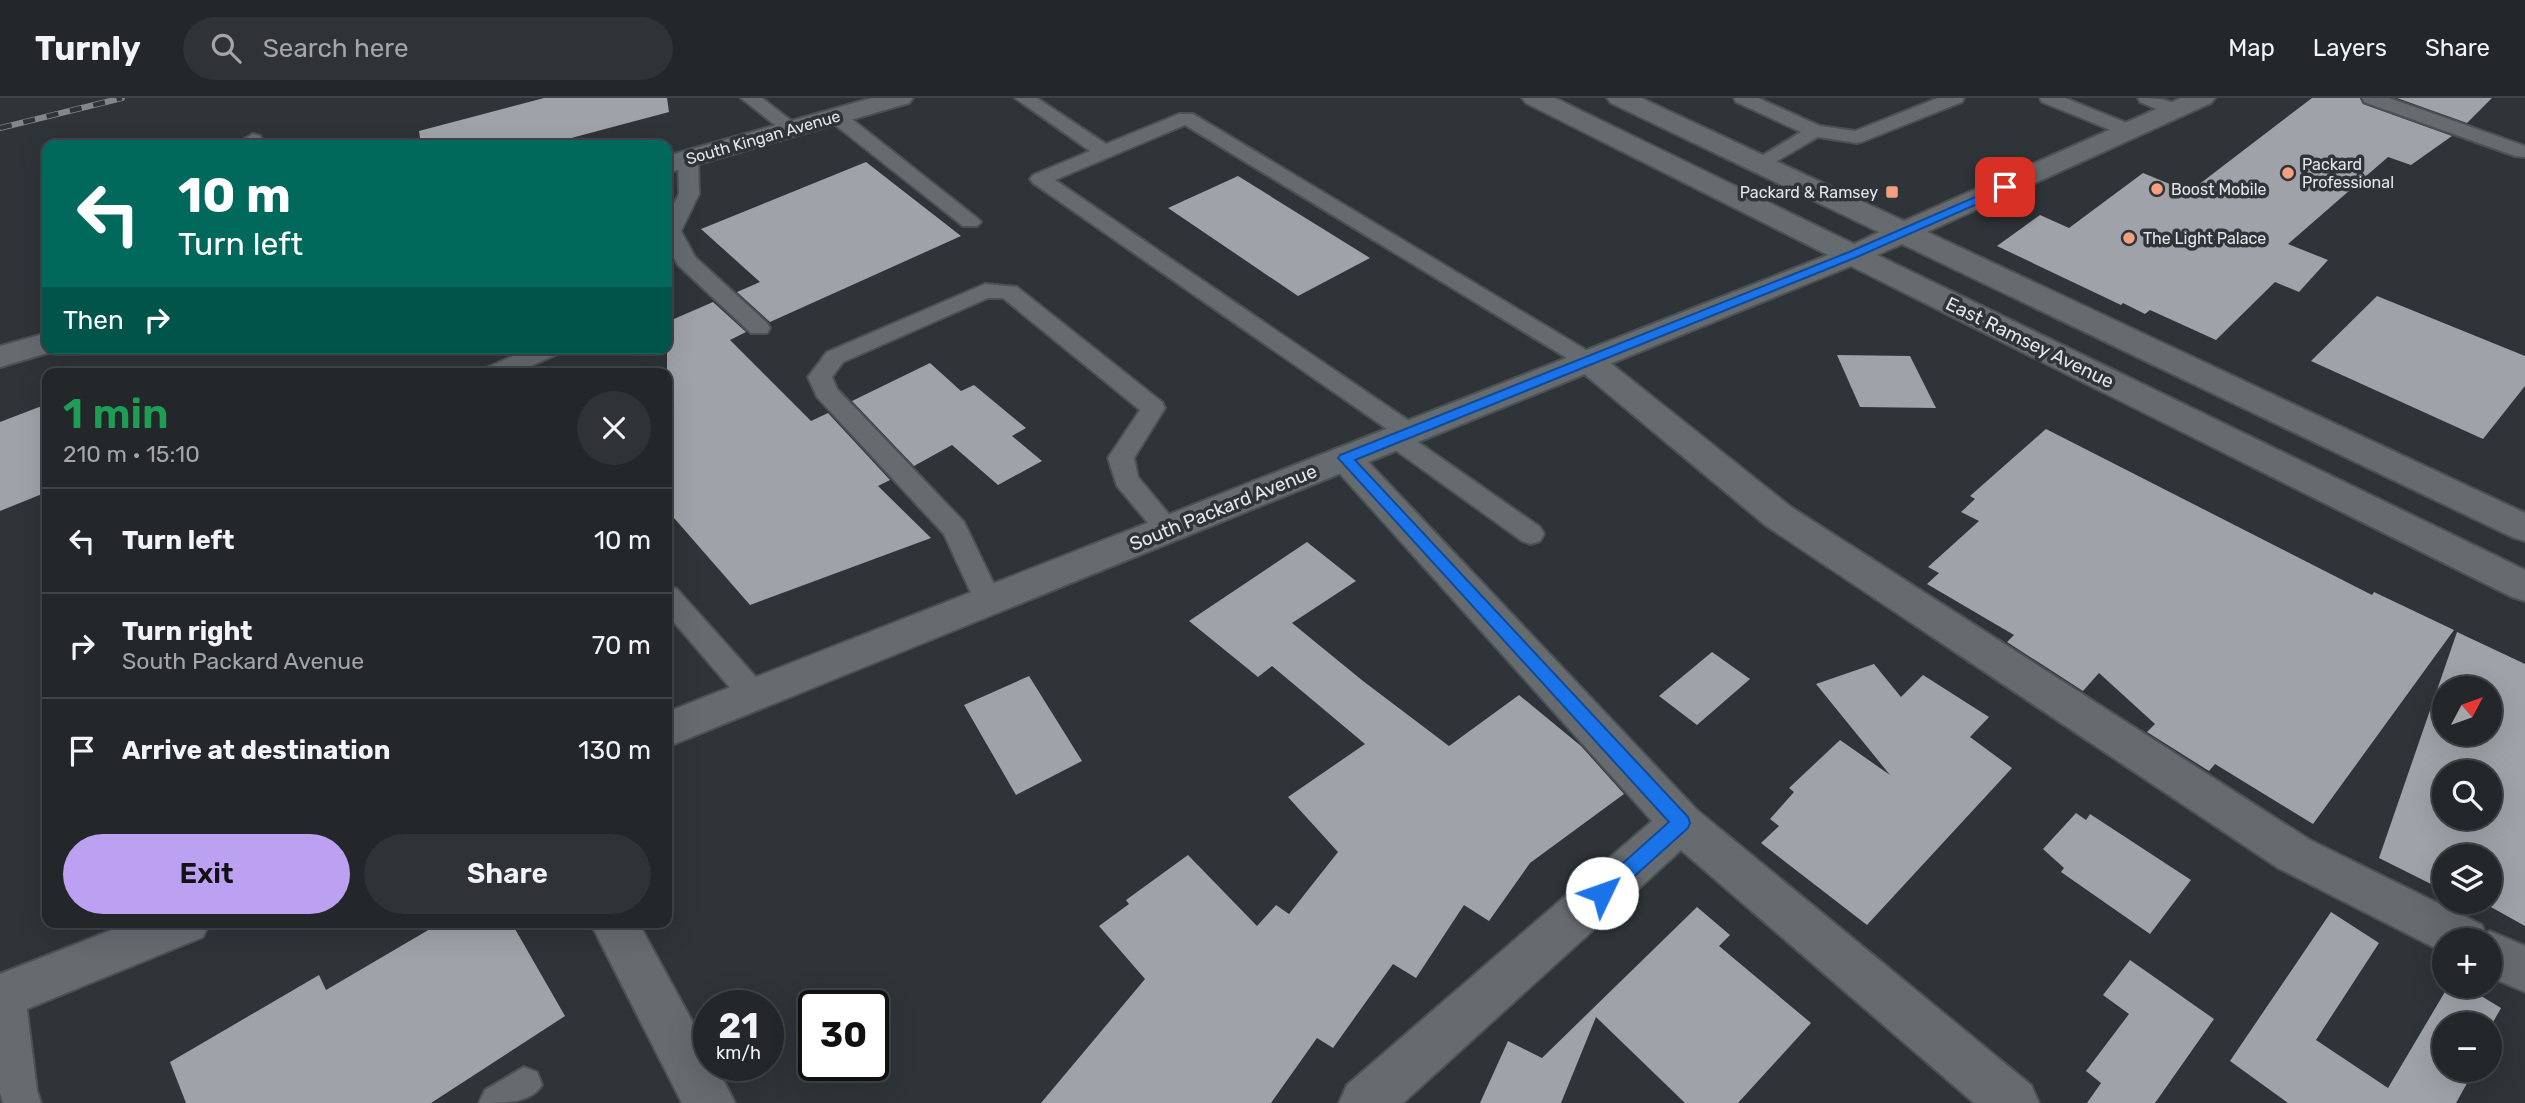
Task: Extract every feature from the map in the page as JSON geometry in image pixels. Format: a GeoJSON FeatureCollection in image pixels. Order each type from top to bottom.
{"type":"FeatureCollection","features":[{"type":"Feature","properties":{"kind":"street","name":"South Kingan Avenue"},"geometry":{"type":"LineString","coordinates":[[677,162],[900,98]]}},
{"type":"Feature","properties":{"kind":"street","name":"East Ramsey Avenue"},"geometry":{"type":"LineString","coordinates":[[1535,98],[2525,587]]}},
{"type":"Feature","properties":{"kind":"street"},"geometry":{"type":"LineString","coordinates":[[1620,98],[2525,528]]}},
{"type":"Feature","properties":{"kind":"street","name":"South Packard Avenue"},"geometry":{"type":"LineString","coordinates":[[672,728],[1853,255],[2202,98]]}},
{"type":"Feature","properties":{"kind":"street"},"geometry":{"type":"LineString","coordinates":[[0,357],[42,344]]}},
{"type":"Feature","properties":{"kind":"street"},"geometry":{"type":"LineString","coordinates":[[1588,361],[1778,516],[2294,854],[2441,928]]}},
{"type":"Feature","properties":{"kind":"street"},"geometry":{"type":"LineString","coordinates":[[1345,458],[1681,823],[2013,1103]]}},
{"type":"Feature","properties":{"kind":"street"},"geometry":{"type":"LineString","coordinates":[[1365,1103],[1681,823]]}},
{"type":"Feature","properties":{"kind":"street"},"geometry":{"type":"LineString","coordinates":[[4,995],[165,928]]}},
{"type":"Feature","properties":{"kind":"street"},"geometry":{"type":"LineString","coordinates":[[616,928],[709,1103]]}},
{"type":"Feature","properties":{"kind":"street"},"geometry":{"type":"LineString","coordinates":[[2502,959],[2525,970]]}},
{"type":"Feature","properties":{"kind":"lane"},"geometry":{"type":"LineString","coordinates":[[750,98],[792,129]]}},
{"type":"Feature","properties":{"kind":"lane"},"geometry":{"type":"LineString","coordinates":[[1024,98],[1105,152]]}},
{"type":"Feature","properties":{"kind":"lane"},"geometry":{"type":"LineString","coordinates":[[1743,98],[1815,131],[1857,137],[1955,98]]}},
{"type":"Feature","properties":{"kind":"lane"},"geometry":{"type":"LineString","coordinates":[[2049,98],[2130,131]]}},
{"type":"Feature","properties":{"kind":"lane"},"geometry":{"type":"LineString","coordinates":[[2147,98],[2175,110]]}},
{"type":"Feature","properties":{"kind":"lane"},"geometry":{"type":"LineString","coordinates":[[2371,98],[2522,152]]}},
{"type":"Feature","properties":{"kind":"lane"},"geometry":{"type":"LineString","coordinates":[[836,116],[970,222]]}},
{"type":"Feature","properties":{"kind":"lane"},"geometry":{"type":"LineString","coordinates":[[1531,534],[1402,435],[1041,179],[1186,118],[1588,361]]}},
{"type":"Feature","properties":{"kind":"lane"},"geometry":{"type":"LineString","coordinates":[[1760,164],[1815,131]]}},
{"type":"Feature","properties":{"kind":"lane"},"geometry":{"type":"LineString","coordinates":[[672,227],[689,194],[677,162]]}},
{"type":"Feature","properties":{"kind":"lane"},"geometry":{"type":"LineString","coordinates":[[672,235],[686,260],[759,328]]}},
{"type":"Feature","properties":{"kind":"lane"},"geometry":{"type":"LineString","coordinates":[[988,601],[955,529],[826,393],[820,377],[835,357],[985,291],[1009,292],[1153,408],[1121,458],[1126,480],[1168,529]]}},
{"type":"Feature","properties":{"kind":"lane"},"geometry":{"type":"LineString","coordinates":[[506,368],[538,354]]}},
{"type":"Feature","properties":{"kind":"lane"},"geometry":{"type":"LineString","coordinates":[[672,602],[754,695]]}},
{"type":"Feature","properties":{"kind":"lane"},"geometry":{"type":"LineString","coordinates":[[4,995],[22,1103]]}},
{"type":"Feature","properties":{"kind":"building"},"geometry":{"type":"Polygon","coordinates":[[[544,98],[667,98],[669,112],[564,140],[420,140],[419,131],[544,98]]]}},
{"type":"Feature","properties":{"kind":"building"},"geometry":{"type":"Polygon","coordinates":[[[2312,98],[2360,98],[2363,104],[2452,136],[2411,165],[2388,157],[2288,244],[2328,260],[2299,292],[2275,282],[2216,340],[2150,310],[2145,314],[2123,303],[2121,305],[1997,246],[2040,215],[2069,228],[2143,173],[2189,192],[2312,98]]]}},
{"type":"Feature","properties":{"kind":"building"},"geometry":{"type":"Polygon","coordinates":[[[2397,98],[2492,98],[2467,123],[2397,98]]]}},
{"type":"Feature","properties":{"kind":"building"},"geometry":{"type":"Polygon","coordinates":[[[866,162],[961,236],[770,322],[737,292],[760,282],[701,229],[866,162]]]}},
{"type":"Feature","properties":{"kind":"building"},"geometry":{"type":"Polygon","coordinates":[[[1238,176],[1370,258],[1298,296],[1168,208],[1238,176]]]}},
{"type":"Feature","properties":{"kind":"building"},"geometry":{"type":"Polygon","coordinates":[[[2377,296],[2525,356],[2525,386],[2483,439],[2311,361],[2377,296]]]}},
{"type":"Feature","properties":{"kind":"building"},"geometry":{"type":"Polygon","coordinates":[[[713,302],[746,332],[730,340],[811,421],[828,413],[890,480],[878,486],[931,538],[750,605],[672,516],[672,368],[667,368],[667,354],[672,354],[672,320],[713,302]]]}},
{"type":"Feature","properties":{"kind":"building"},"geometry":{"type":"Polygon","coordinates":[[[1837,355],[1910,356],[1936,408],[1860,407],[1837,355]]]}},
{"type":"Feature","properties":{"kind":"building"},"geometry":{"type":"Polygon","coordinates":[[[930,363],[961,391],[974,385],[1026,428],[1012,436],[1042,461],[998,485],[952,445],[914,466],[852,401],[930,363]]]}},
{"type":"Feature","properties":{"kind":"building"},"geometry":{"type":"Polygon","coordinates":[[[42,406],[42,494],[0,511],[0,422],[42,406]]]}},
{"type":"Feature","properties":{"kind":"building"},"geometry":{"type":"Polygon","coordinates":[[[2046,429],[2372,595],[2374,592],[2454,630],[2313,824],[2215,764],[2209,771],[2147,732],[2155,724],[2099,673],[2083,691],[2007,642],[2014,635],[1927,584],[1939,573],[1928,567],[1979,521],[1961,512],[1975,499],[1970,496],[2046,429]]]}},
{"type":"Feature","properties":{"kind":"building"},"geometry":{"type":"Polygon","coordinates":[[[1307,542],[1356,581],[1292,623],[1363,681],[1449,746],[1519,695],[1581,746],[1624,794],[1530,863],[1489,921],[1464,905],[1416,978],[1393,964],[1333,1048],[1317,1038],[1271,1103],[1041,1103],[1145,979],[1099,926],[1129,904],[1126,900],[1188,855],[1257,926],[1276,905],[1289,914],[1338,852],[1288,797],[1365,744],[1272,666],[1258,677],[1189,621],[1307,542]]]}},
{"type":"Feature","properties":{"kind":"building"},"geometry":{"type":"Polygon","coordinates":[[[2457,632],[2525,664],[2525,926],[2502,913],[2502,844],[2432,844],[2431,884],[2379,858],[2432,704],[2432,746],[2502,746],[2502,676],[2442,676],[2457,632]]]}},
{"type":"Feature","properties":{"kind":"building"},"geometry":{"type":"Polygon","coordinates":[[[1712,652],[1750,679],[1697,725],[1659,696],[1712,652]]]}},
{"type":"Feature","properties":{"kind":"building"},"geometry":{"type":"Polygon","coordinates":[[[1874,664],[1901,697],[1923,675],[1989,717],[1970,737],[2012,768],[1867,925],[1761,843],[1779,826],[1770,819],[1794,792],[1789,788],[1840,740],[1890,775],[1816,684],[1874,664]]]}},
{"type":"Feature","properties":{"kind":"building"},"geometry":{"type":"Polygon","coordinates":[[[1029,676],[1082,761],[1016,795],[964,705],[1029,676]]]}},
{"type":"Feature","properties":{"kind":"building"},"geometry":{"type":"Polygon","coordinates":[[[2076,813],[2086,820],[2090,814],[2191,880],[2150,934],[2061,872],[2064,868],[2043,849],[2076,813]]]}},
{"type":"Feature","properties":{"kind":"building"},"geometry":{"type":"Polygon","coordinates":[[[1697,907],[1730,935],[1719,946],[1811,1023],[1738,1103],[1685,1103],[1596,1017],[1561,1103],[1480,1103],[1508,1041],[1542,1058],[1697,907]]]}},
{"type":"Feature","properties":{"kind":"building"},"geometry":{"type":"Polygon","coordinates":[[[2331,912],[2379,943],[2316,1040],[2388,1088],[2432,1014],[2432,1082],[2468,1082],[2456,1103],[2288,1103],[2230,1061],[2331,912]]]}},
{"type":"Feature","properties":{"kind":"building"},"geometry":{"type":"Polygon","coordinates":[[[432,928],[514,928],[565,1016],[431,1103],[186,1103],[170,1062],[319,975],[326,990],[432,928]]]}},
{"type":"Feature","properties":{"kind":"building"},"geometry":{"type":"Polygon","coordinates":[[[2130,960],[2214,1019],[2155,1103],[2087,1103],[2101,1083],[2086,1071],[2129,1014],[2103,995],[2130,960]]]}},
{"type":"Feature","properties":{"kind":"building"},"geometry":{"type":"Polygon","coordinates":[[[2441,998],[2484,998],[2501,1008],[2499,1012],[2433,1012],[2441,998]]]}},
{"type":"Feature","properties":{"kind":"railway"},"geometry":{"type":"LineString","coordinates":[[0,128],[122,98]]}},
{"type":"Feature","properties":{"kind":"place","name":"Packard Professional"},"geometry":{"type":"Point","coordinates":[2288,173]}},
{"type":"Feature","properties":{"kind":"place","name":"Boost Mobile"},"geometry":{"type":"Point","coordinates":[2157,189]}},
{"type":"Feature","properties":{"kind":"place","name":"Packard & Ramsey"},"geometry":{"type":"Point","coordinates":[1892,192]}},
{"type":"Feature","properties":{"kind":"place","name":"The Light Palace"},"geometry":{"type":"Point","coordinates":[2129,238]}},
{"type":"Feature","properties":{"kind":"route"},"geometry":{"type":"LineString","coordinates":[[1602,893],[1681,823],[1345,458],[1853,255],[2005,187]]}}]}
